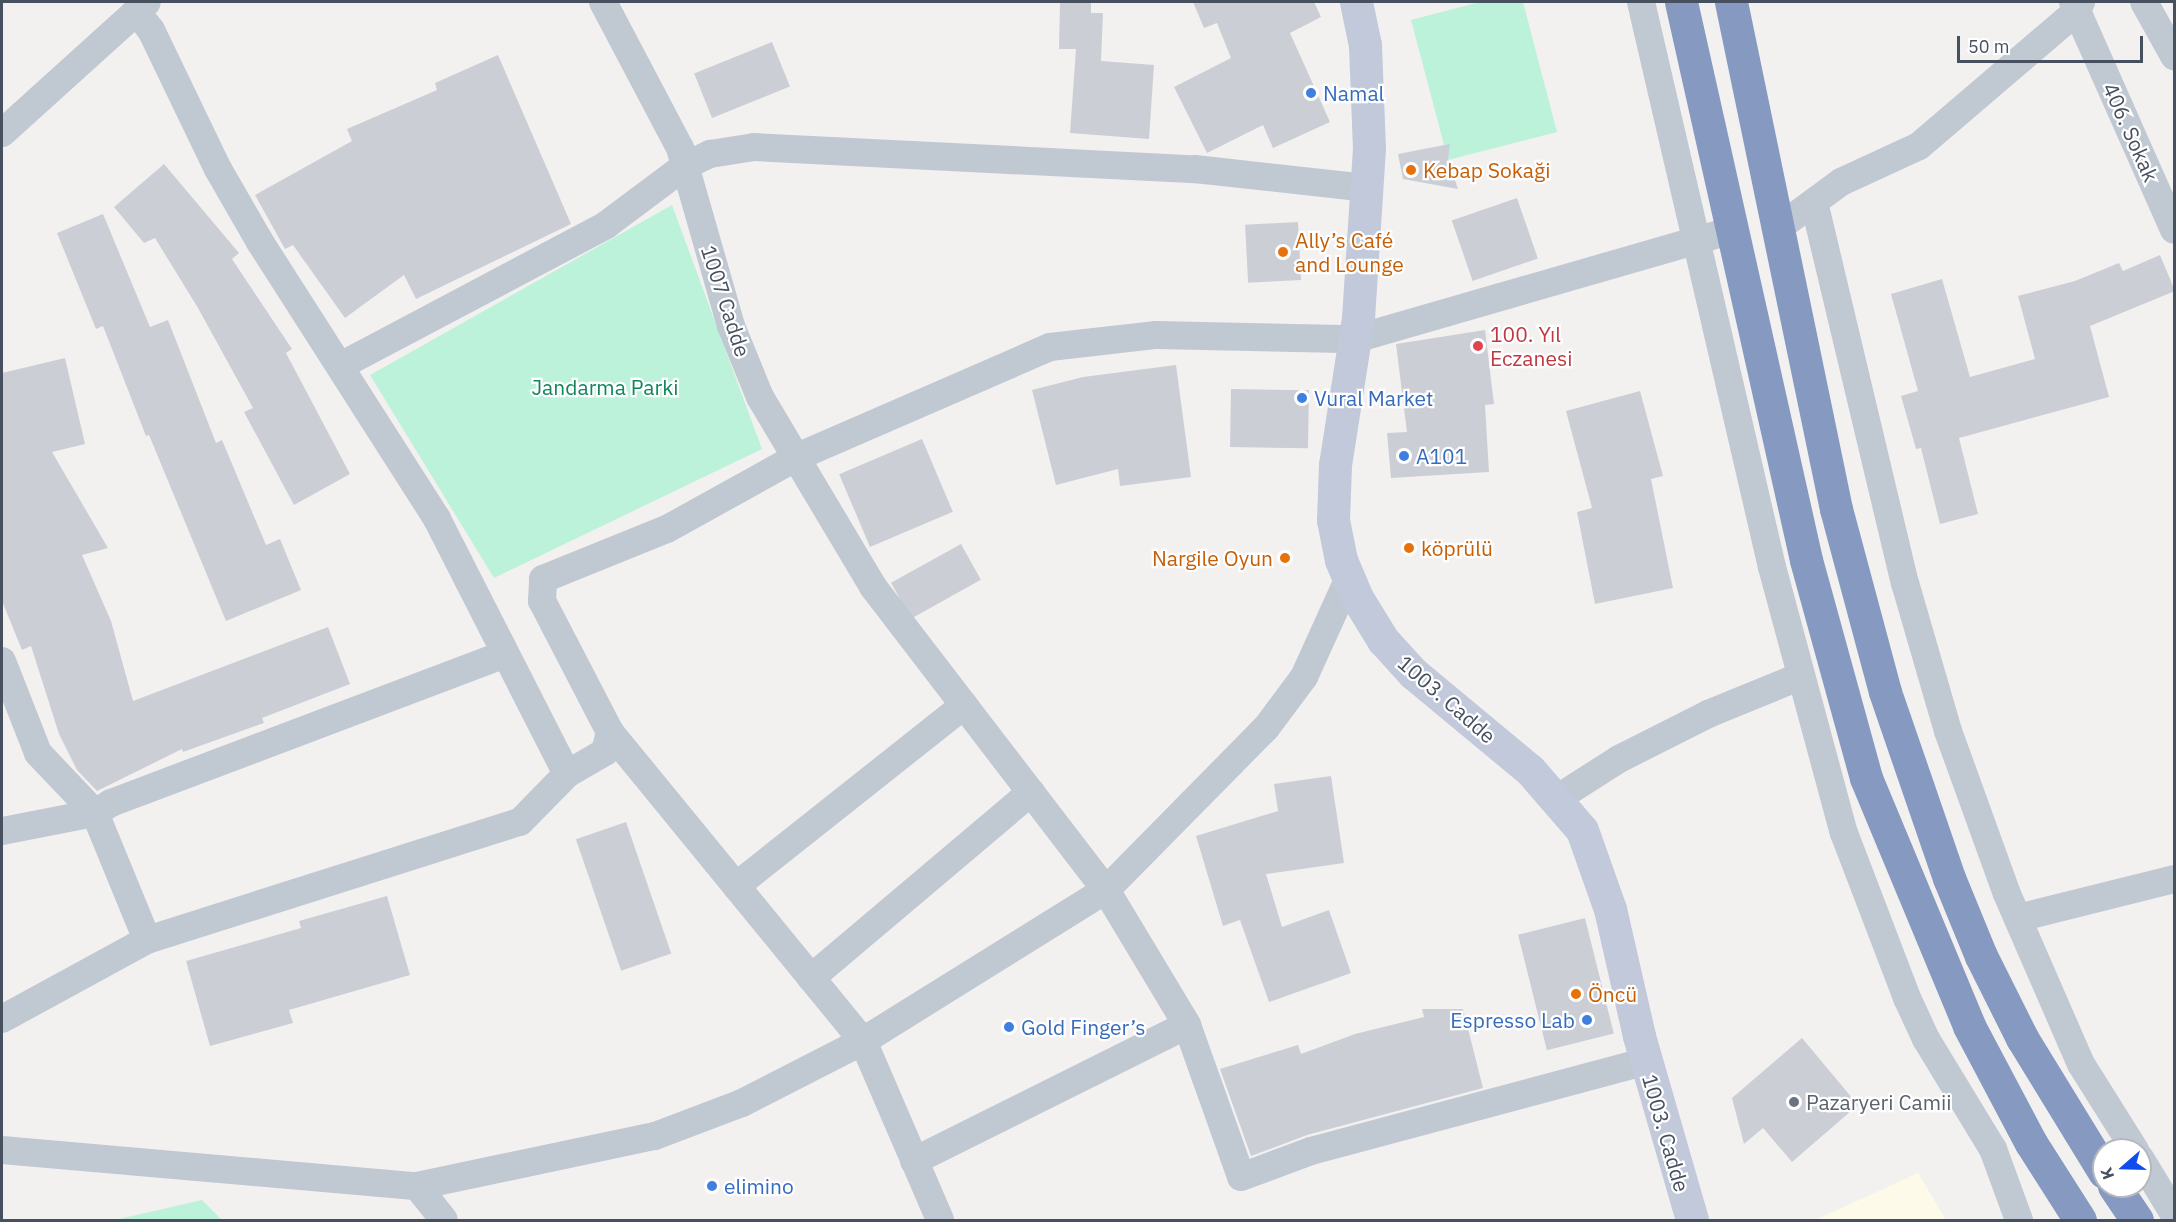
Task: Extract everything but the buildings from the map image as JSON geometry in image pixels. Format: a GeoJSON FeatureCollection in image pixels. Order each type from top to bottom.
{"type":"FeatureCollection","features":[{"type":"Feature","properties":{"kind":"highway"},"geometry":{"type":"LineString","coordinates":[[1681,2],[1730,231],[1825,637],[1866,778],[1969,1026],[2031,1143],[2080,1221]]}},
{"type":"Feature","properties":{"kind":"highway"},"geometry":{"type":"LineString","coordinates":[[1731,2],[1839,520],[1885,692],[1922,804],[1981,956],[2034,1059],[2092,1153]]}},
{"type":"Feature","properties":{"kind":"highway"},"geometry":{"type":"LineString","coordinates":[[2122,1198],[2137,1221]]}},
{"type":"Feature","properties":{"kind":"main road","name":"1003. Cadde"},"geometry":{"type":"LineString","coordinates":[[1356,2],[1367,79],[1366,188],[1355,339],[1335,465],[1333,520],[1349,578],[1383,640],[1413,673],[1530,770],[1558,798],[1582,830],[1595,858],[1646,1061],[1692,1221]]}},
{"type":"Feature","properties":{"kind":"street","name":"1007 Cadde"},"geometry":{"type":"LineString","coordinates":[[603,2],[680,148],[731,326],[760,397],[874,588],[1106,890],[1187,1025],[1241,1178],[1311,1151],[1646,1061]]}},
{"type":"Feature","properties":{"kind":"street"},"geometry":{"type":"LineString","coordinates":[[1641,2],[1695,243],[1801,676],[1844,833],[1907,998],[1926,1039],[1992,1149],[2017,1207],[2019,1221]]}},
{"type":"Feature","properties":{"kind":"street"},"geometry":{"type":"LineString","coordinates":[[2144,2],[2175,56]]}},
{"type":"Feature","properties":{"kind":"street"},"geometry":{"type":"LineString","coordinates":[[1777,230],[1841,182],[1919,146],[2077,4]]}},
{"type":"Feature","properties":{"kind":"street","name":"406. Sokak"},"geometry":{"type":"LineString","coordinates":[[2077,4],[2175,230]]}},
{"type":"Feature","properties":{"kind":"street"},"geometry":{"type":"LineString","coordinates":[[2,132],[141,6],[218,169],[255,233],[342,365],[437,519],[567,774]]}},
{"type":"Feature","properties":{"kind":"street"},"geometry":{"type":"LineString","coordinates":[[342,365],[606,225],[685,166],[710,154],[754,147],[1195,169],[1366,188]]}},
{"type":"Feature","properties":{"kind":"street"},"geometry":{"type":"LineString","coordinates":[[1814,202],[1905,583],[1948,731],[2018,918],[2081,1064],[2127,1138]]}},
{"type":"Feature","properties":{"kind":"street"},"geometry":{"type":"LineString","coordinates":[[940,1221],[862,1041],[610,732],[542,601],[543,579],[667,529],[796,457],[1050,347],[1156,335],[1355,339],[1695,243],[1730,231]]}},
{"type":"Feature","properties":{"kind":"street"},"geometry":{"type":"LineString","coordinates":[[2,1150],[417,1186],[655,1136],[742,1103],[862,1041],[1106,890],[1266,728],[1304,677],[1349,578]]}},
{"type":"Feature","properties":{"kind":"street"},"geometry":{"type":"LineString","coordinates":[[2,831],[95,813],[111,803],[505,654]]}},
{"type":"Feature","properties":{"kind":"street"},"geometry":{"type":"LineString","coordinates":[[2,661],[38,753],[95,813],[147,940]]}},
{"type":"Feature","properties":{"kind":"street"},"geometry":{"type":"LineString","coordinates":[[1558,798],[1619,759],[1708,714],[1801,676]]}},
{"type":"Feature","properties":{"kind":"street"},"geometry":{"type":"LineString","coordinates":[[736,886],[964,705]]}},
{"type":"Feature","properties":{"kind":"street"},"geometry":{"type":"LineString","coordinates":[[2,1019],[147,940],[520,822],[567,774],[605,752],[610,732]]}},
{"type":"Feature","properties":{"kind":"street"},"geometry":{"type":"LineString","coordinates":[[811,978],[1031,792]]}},
{"type":"Feature","properties":{"kind":"street"},"geometry":{"type":"LineString","coordinates":[[2018,918],[2175,879]]}},
{"type":"Feature","properties":{"kind":"street"},"geometry":{"type":"LineString","coordinates":[[914,1161],[1187,1025]]}},
{"type":"Feature","properties":{"kind":"street"},"geometry":{"type":"LineString","coordinates":[[2152,1177],[2175,1214]]}},
{"type":"Feature","properties":{"kind":"street"},"geometry":{"type":"LineString","coordinates":[[417,1186],[444,1221]]}},
{"type":"Feature","properties":{"kind":"shaded area"},"geometry":{"type":"Polygon","coordinates":[[[1918,1173],[1946,1220],[1815,1220],[1918,1173]]]}},
{"type":"Feature","properties":{"kind":"green space"},"geometry":{"type":"Polygon","coordinates":[[[1480,2],[1523,2],[1557,132],[1448,160],[1411,20],[1480,2]]]}},
{"type":"Feature","properties":{"kind":"green space","name":"Jandarma Parki"},"geometry":{"type":"Polygon","coordinates":[[[672,205],[762,449],[494,578],[370,375],[672,205]]]}},
{"type":"Feature","properties":{"kind":"green space"},"geometry":{"type":"Polygon","coordinates":[[[202,1200],[222,1220],[119,1220],[119,1219],[202,1200]]]}},
{"type":"Feature","properties":{"kind":"place","name":"Namal"},"geometry":{"type":"Point","coordinates":[1311,93]}},
{"type":"Feature","properties":{"kind":"place","name":"Kebap Sokaği"},"geometry":{"type":"Point","coordinates":[1411,170]}},
{"type":"Feature","properties":{"kind":"place","name":"Ally’s Café and Lounge"},"geometry":{"type":"Point","coordinates":[1283,252]}},
{"type":"Feature","properties":{"kind":"place","name":"100. Yıl Eczanesi"},"geometry":{"type":"Point","coordinates":[1478,346]}},
{"type":"Feature","properties":{"kind":"place","name":"Vural Market"},"geometry":{"type":"Point","coordinates":[1302,398]}},
{"type":"Feature","properties":{"kind":"place","name":"A101"},"geometry":{"type":"Point","coordinates":[1404,456]}},
{"type":"Feature","properties":{"kind":"place","name":"köprülü"},"geometry":{"type":"Point","coordinates":[1409,548]}},
{"type":"Feature","properties":{"kind":"place","name":"Nargile Oyun"},"geometry":{"type":"Point","coordinates":[1285,558]}},
{"type":"Feature","properties":{"kind":"place","name":"Öncü"},"geometry":{"type":"Point","coordinates":[1576,994]}},
{"type":"Feature","properties":{"kind":"place","name":"Espresso Lab"},"geometry":{"type":"Point","coordinates":[1587,1020]}},
{"type":"Feature","properties":{"kind":"place","name":"Gold Finger’s"},"geometry":{"type":"Point","coordinates":[1009,1027]}},
{"type":"Feature","properties":{"kind":"place","name":"Pazaryeri Camii"},"geometry":{"type":"Point","coordinates":[1794,1102]}},
{"type":"Feature","properties":{"kind":"place","name":"elimino"},"geometry":{"type":"Point","coordinates":[712,1186]}}]}
